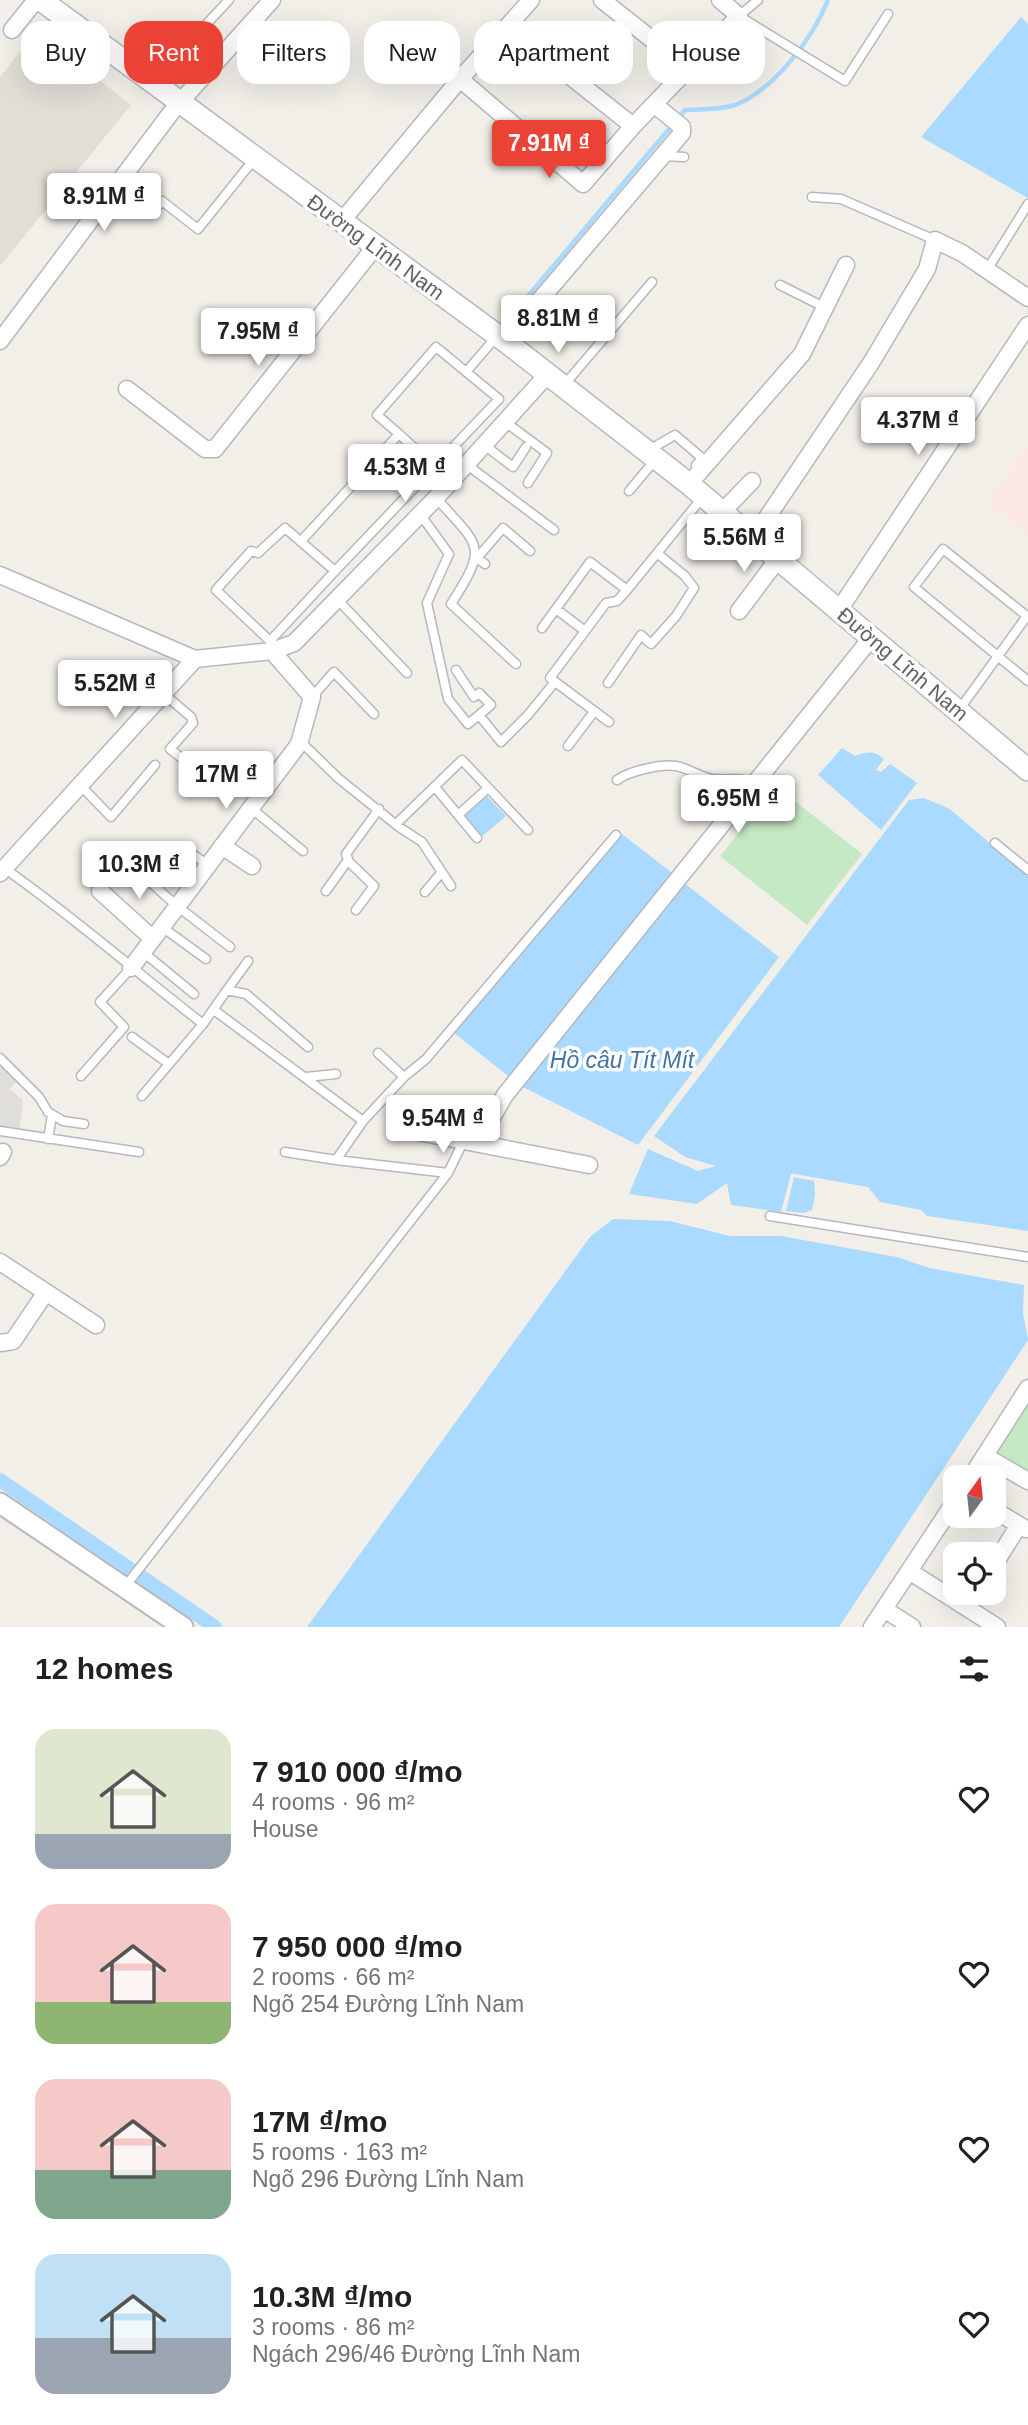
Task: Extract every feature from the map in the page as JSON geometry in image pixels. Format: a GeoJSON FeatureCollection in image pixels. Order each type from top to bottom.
{"type":"FeatureCollection","features":[{"type":"Feature","properties":{"kind":"main road","name":"Đường Lĩnh Nam"},"geometry":{"type":"LineString","coordinates":[[41,0],[69,21]]}},
{"type":"Feature","properties":{"kind":"main road","name":"Đường Lĩnh Nam"},"geometry":{"type":"LineString","coordinates":[[155,84],[501,338],[692,486],[1028,770]]}},
{"type":"Feature","properties":{"kind":"street"},"geometry":{"type":"LineString","coordinates":[[12,30],[36,0]]}},
{"type":"Feature","properties":{"kind":"street"},"geometry":{"type":"LineString","coordinates":[[0,341],[180,102],[272,0]]}},
{"type":"Feature","properties":{"kind":"street"},"geometry":{"type":"LineString","coordinates":[[513,21],[531,0]]}},
{"type":"Feature","properties":{"kind":"street"},"geometry":{"type":"LineString","coordinates":[[602,0],[647,36]]}},
{"type":"Feature","properties":{"kind":"street"},"geometry":{"type":"LineString","coordinates":[[720,0],[739,16],[734,21]]}},
{"type":"Feature","properties":{"kind":"street"},"geometry":{"type":"LineString","coordinates":[[474,64],[460,79],[583,184],[633,126],[661,110],[678,84]]}},
{"type":"Feature","properties":{"kind":"street"},"geometry":{"type":"LineString","coordinates":[[341,222],[456,84]]}},
{"type":"Feature","properties":{"kind":"street"},"geometry":{"type":"LineString","coordinates":[[580,84],[633,126]]}},
{"type":"Feature","properties":{"kind":"street"},"geometry":{"type":"LineString","coordinates":[[501,338],[682,133],[682,127],[661,110]]}},
{"type":"Feature","properties":{"kind":"street"},"geometry":{"type":"LineString","coordinates":[[754,537],[871,363],[926,269],[935,240],[962,253],[1028,298]]}},
{"type":"Feature","properties":{"kind":"street"},"geometry":{"type":"LineString","coordinates":[[127,389],[205,449],[215,449],[375,247]]}},
{"type":"Feature","properties":{"kind":"street"},"geometry":{"type":"LineString","coordinates":[[692,486],[802,354],[846,265]]}},
{"type":"Feature","properties":{"kind":"street"},"geometry":{"type":"LineString","coordinates":[[839,610],[1028,325]]}},
{"type":"Feature","properties":{"kind":"street"},"geometry":{"type":"LineString","coordinates":[[0,575],[195,659],[272,651],[294,642],[436,498],[504,421],[555,380]]}},
{"type":"Feature","properties":{"kind":"street"},"geometry":{"type":"LineString","coordinates":[[723,512],[752,481]]}},
{"type":"Feature","properties":{"kind":"street"},"geometry":{"type":"LineString","coordinates":[[739,611],[778,559]]}},
{"type":"Feature","properties":{"kind":"street"},"geometry":{"type":"LineString","coordinates":[[471,1141],[872,637]]}},
{"type":"Feature","properties":{"kind":"street"},"geometry":{"type":"LineString","coordinates":[[131,968],[152,944],[177,906],[300,741],[312,697],[272,651]]}},
{"type":"Feature","properties":{"kind":"street"},"geometry":{"type":"LineString","coordinates":[[2,870],[195,659]]}},
{"type":"Feature","properties":{"kind":"street"},"geometry":{"type":"LineString","coordinates":[[222,846],[252,866]]}},
{"type":"Feature","properties":{"kind":"street"},"geometry":{"type":"LineString","coordinates":[[100,891],[152,944]]}},
{"type":"Feature","properties":{"kind":"street"},"geometry":{"type":"LineString","coordinates":[[413,1131],[589,1165]]}},
{"type":"Feature","properties":{"kind":"street"},"geometry":{"type":"LineString","coordinates":[[0,1262],[96,1325]]}},
{"type":"Feature","properties":{"kind":"street"},"geometry":{"type":"LineString","coordinates":[[0,1343],[13,1341],[46,1292]]}},
{"type":"Feature","properties":{"kind":"street"},"geometry":{"type":"LineString","coordinates":[[979,1465],[1027,1392]]}},
{"type":"Feature","properties":{"kind":"street"},"geometry":{"type":"LineString","coordinates":[[985,1456],[1028,1482]]}},
{"type":"Feature","properties":{"kind":"street"},"geometry":{"type":"LineString","coordinates":[[3,1512],[126,1585],[183,1627]]}},
{"type":"Feature","properties":{"kind":"street"},"geometry":{"type":"LineString","coordinates":[[1006,1517],[1023,1528],[1006,1550]]}},
{"type":"Feature","properties":{"kind":"street"},"geometry":{"type":"LineString","coordinates":[[872,1627],[943,1520]]}},
{"type":"Feature","properties":{"kind":"street"},"geometry":{"type":"LineString","coordinates":[[909,1571],[997,1627]]}},
{"type":"Feature","properties":{"kind":"street"},"geometry":{"type":"LineString","coordinates":[[884,1609],[912,1627]]}},
{"type":"Feature","properties":{"kind":"lane"},"geometry":{"type":"LineString","coordinates":[[209,21],[229,0]]}},
{"type":"Feature","properties":{"kind":"lane"},"geometry":{"type":"LineString","coordinates":[[758,0],[739,16],[845,81],[888,14]]}},
{"type":"Feature","properties":{"kind":"lane"},"geometry":{"type":"LineString","coordinates":[[662,156],[684,157]]}},
{"type":"Feature","properties":{"kind":"lane"},"geometry":{"type":"LineString","coordinates":[[152,213],[162,201],[198,229],[255,158]]}},
{"type":"Feature","properties":{"kind":"lane"},"geometry":{"type":"LineString","coordinates":[[812,197],[841,199],[935,240]]}},
{"type":"Feature","properties":{"kind":"lane"},"geometry":{"type":"LineString","coordinates":[[987,270],[1028,204]]}},
{"type":"Feature","properties":{"kind":"lane"},"geometry":{"type":"LineString","coordinates":[[555,380],[652,282]]}},
{"type":"Feature","properties":{"kind":"lane"},"geometry":{"type":"LineString","coordinates":[[780,285],[826,308]]}},
{"type":"Feature","properties":{"kind":"lane"},"geometry":{"type":"LineString","coordinates":[[466,372],[501,338]]}},
{"type":"Feature","properties":{"kind":"lane"},"geometry":{"type":"LineString","coordinates":[[335,571],[285,528],[258,553],[251,551],[216,590],[270,641],[499,399],[436,347],[377,415],[434,466]]}},
{"type":"Feature","properties":{"kind":"lane"},"geometry":{"type":"LineString","coordinates":[[504,421],[547,453],[527,483]]}},
{"type":"Feature","properties":{"kind":"lane"},"geometry":{"type":"LineString","coordinates":[[302,540],[399,434]]}},
{"type":"Feature","properties":{"kind":"lane"},"geometry":{"type":"LineString","coordinates":[[609,722],[593,713],[550,678],[606,603],[617,601],[658,554],[692,486],[702,458],[675,435],[651,455],[629,491]]}},
{"type":"Feature","properties":{"kind":"lane"},"geometry":{"type":"LineString","coordinates":[[483,443],[513,467],[526,447]]}},
{"type":"Feature","properties":{"kind":"lane"},"geometry":{"type":"LineString","coordinates":[[466,464],[554,530]]}},
{"type":"Feature","properties":{"kind":"lane"},"geometry":{"type":"LineString","coordinates":[[436,498],[470,536],[477,548],[477,558]]}},
{"type":"Feature","properties":{"kind":"lane"},"geometry":{"type":"LineString","coordinates":[[420,514],[449,554],[427,603],[448,699],[468,724],[491,705],[480,693],[474,697],[456,670]]}},
{"type":"Feature","properties":{"kind":"lane"},"geometry":{"type":"LineString","coordinates":[[516,664],[451,604],[477,558],[503,528],[530,551]]}},
{"type":"Feature","properties":{"kind":"lane"},"geometry":{"type":"LineString","coordinates":[[959,710],[998,656],[1028,617],[943,549],[914,587],[998,656],[1028,681]]}},
{"type":"Feature","properties":{"kind":"lane"},"geometry":{"type":"LineString","coordinates":[[608,683],[641,635],[651,644],[676,616],[694,588],[658,554]]}},
{"type":"Feature","properties":{"kind":"lane"},"geometry":{"type":"LineString","coordinates":[[477,558],[485,564]]}},
{"type":"Feature","properties":{"kind":"lane"},"geometry":{"type":"LineString","coordinates":[[542,628],[590,562],[627,590]]}},
{"type":"Feature","properties":{"kind":"lane"},"geometry":{"type":"LineString","coordinates":[[337,599],[407,673]]}},
{"type":"Feature","properties":{"kind":"lane"},"geometry":{"type":"LineString","coordinates":[[556,609],[585,631]]}},
{"type":"Feature","properties":{"kind":"lane"},"geometry":{"type":"LineString","coordinates":[[312,697],[334,672],[374,714]]}},
{"type":"Feature","properties":{"kind":"lane"},"geometry":{"type":"LineString","coordinates":[[480,715],[500,741],[527,716],[555,682]]}},
{"type":"Feature","properties":{"kind":"lane"},"geometry":{"type":"LineString","coordinates":[[164,694],[191,717],[193,723],[170,750],[189,764]]}},
{"type":"Feature","properties":{"kind":"lane"},"geometry":{"type":"LineString","coordinates":[[568,746],[593,713]]}},
{"type":"Feature","properties":{"kind":"lane"},"geometry":{"type":"LineString","coordinates":[[300,741],[338,778],[422,842],[451,886]]}},
{"type":"Feature","properties":{"kind":"lane"},"geometry":{"type":"LineString","coordinates":[[396,824],[462,760],[528,830]]}},
{"type":"Feature","properties":{"kind":"lane"},"geometry":{"type":"LineString","coordinates":[[80,785],[111,817],[155,765]]}},
{"type":"Feature","properties":{"kind":"lane"},"geometry":{"type":"LineString","coordinates":[[617,780],[625,774],[676,766],[701,777],[722,780],[737,776],[755,783]]}},
{"type":"Feature","properties":{"kind":"lane"},"geometry":{"type":"LineString","coordinates":[[435,787],[477,838]]}},
{"type":"Feature","properties":{"kind":"lane"},"geometry":{"type":"LineString","coordinates":[[458,816],[488,788]]}},
{"type":"Feature","properties":{"kind":"lane"},"geometry":{"type":"LineString","coordinates":[[251,808],[303,851]]}},
{"type":"Feature","properties":{"kind":"lane"},"geometry":{"type":"LineString","coordinates":[[356,910],[374,886],[348,860],[346,854],[379,809]]}},
{"type":"Feature","properties":{"kind":"lane"},"geometry":{"type":"LineString","coordinates":[[336,1160],[363,1121],[404,1077],[426,1059],[616,835]]}},
{"type":"Feature","properties":{"kind":"lane"},"geometry":{"type":"LineString","coordinates":[[995,843],[1028,870]]}},
{"type":"Feature","properties":{"kind":"lane"},"geometry":{"type":"LineString","coordinates":[[184,848],[208,865]]}},
{"type":"Feature","properties":{"kind":"lane"},"geometry":{"type":"LineString","coordinates":[[326,891],[348,860]]}},
{"type":"Feature","properties":{"kind":"lane"},"geometry":{"type":"LineString","coordinates":[[129,863],[177,906],[230,947]]}},
{"type":"Feature","properties":{"kind":"lane"},"geometry":{"type":"LineString","coordinates":[[2,870],[73,916],[131,968],[203,1024]]}},
{"type":"Feature","properties":{"kind":"lane"},"geometry":{"type":"LineString","coordinates":[[425,892],[441,873]]}},
{"type":"Feature","properties":{"kind":"lane"},"geometry":{"type":"LineString","coordinates":[[152,944],[206,959]]}},
{"type":"Feature","properties":{"kind":"lane"},"geometry":{"type":"LineString","coordinates":[[152,944],[195,992]]}},
{"type":"Feature","properties":{"kind":"lane"},"geometry":{"type":"LineString","coordinates":[[142,1096],[214,1010],[248,961]]}},
{"type":"Feature","properties":{"kind":"lane"},"geometry":{"type":"LineString","coordinates":[[81,1076],[124,1027],[100,1002],[131,968]]}},
{"type":"Feature","properties":{"kind":"lane"},"geometry":{"type":"LineString","coordinates":[[227,990],[246,994],[308,1047]]}},
{"type":"Feature","properties":{"kind":"lane"},"geometry":{"type":"LineString","coordinates":[[214,1010],[363,1121]]}},
{"type":"Feature","properties":{"kind":"lane"},"geometry":{"type":"LineString","coordinates":[[132,1037],[169,1064]]}},
{"type":"Feature","properties":{"kind":"lane"},"geometry":{"type":"LineString","coordinates":[[378,1053],[404,1077]]}},
{"type":"Feature","properties":{"kind":"lane"},"geometry":{"type":"LineString","coordinates":[[0,1058],[40,1097],[52,1115],[63,1121],[84,1125]]}},
{"type":"Feature","properties":{"kind":"lane"},"geometry":{"type":"LineString","coordinates":[[306,1077],[336,1074]]}},
{"type":"Feature","properties":{"kind":"lane"},"geometry":{"type":"LineString","coordinates":[[48,1139],[52,1115]]}},
{"type":"Feature","properties":{"kind":"lane"},"geometry":{"type":"LineString","coordinates":[[0,1131],[139,1152]]}},
{"type":"Feature","properties":{"kind":"lane"},"geometry":{"type":"LineString","coordinates":[[126,1585],[471,1141]]}},
{"type":"Feature","properties":{"kind":"lane"},"geometry":{"type":"LineString","coordinates":[[285,1152],[448,1173]]}},
{"type":"Feature","properties":{"kind":"lane"},"geometry":{"type":"LineString","coordinates":[[769,1216],[1028,1257]]}},
{"type":"Feature","properties":{"kind":"shaded area"},"geometry":{"type":"Polygon","coordinates":[[[21,51],[21,84],[104,84],[131,105],[0,266],[0,77],[21,51]]]}},
{"type":"Feature","properties":{"kind":"shaded area"},"geometry":{"type":"Polygon","coordinates":[[[1028,446],[1028,536],[991,506],[991,496],[1028,446]]]}},
{"type":"Feature","properties":{"kind":"shaded area"},"geometry":{"type":"Polygon","coordinates":[[[0,1061],[19,1080],[9,1089],[23,1100],[19,1132],[0,1129],[0,1061]]]}},
{"type":"Feature","properties":{"kind":"green space"},"geometry":{"type":"Polygon","coordinates":[[[777,787],[862,854],[807,925],[720,856],[777,787]]]}},
{"type":"Feature","properties":{"kind":"green space"},"geometry":{"type":"Polygon","coordinates":[[[1028,1401],[1028,1472],[996,1453],[1028,1401]]]}},
{"type":"Feature","properties":{"kind":"water"},"geometry":{"type":"Polygon","coordinates":[[[1021,17],[1028,24],[1028,198],[921,137],[1021,17]]]}},
{"type":"Feature","properties":{"kind":"water"},"geometry":{"type":"Polygon","coordinates":[[[842,748],[855,756],[877,754],[884,759],[876,770],[881,772],[890,764],[917,783],[881,830],[818,775],[842,748]]]}},
{"type":"Feature","properties":{"kind":"water"},"geometry":{"type":"Polygon","coordinates":[[[484,793],[506,816],[479,839],[461,815],[484,793]]]}},
{"type":"Feature","properties":{"kind":"water"},"geometry":{"type":"Polygon","coordinates":[[[924,798],[950,809],[1028,876],[1028,1231],[927,1216],[921,1210],[880,1202],[868,1187],[795,1174],[791,1174],[781,1212],[731,1205],[727,1183],[697,1204],[629,1194],[648,1149],[698,1171],[716,1166],[685,1157],[654,1136],[909,800],[924,798]]]}},
{"type":"Feature","properties":{"kind":"water"},"geometry":{"type":"Polygon","coordinates":[[[622,834],[676,876],[512,1079],[454,1033],[622,834]]]}},
{"type":"Feature","properties":{"kind":"water","name":"Hồ câu Tít Mít"},"geometry":{"type":"Polygon","coordinates":[[[684,883],[779,957],[638,1145],[521,1086],[684,883]]]}},
{"type":"Feature","properties":{"kind":"water"},"geometry":{"type":"Polygon","coordinates":[[[794,1177],[814,1181],[812,1210],[804,1213],[786,1211],[794,1177]]]}},
{"type":"Feature","properties":{"kind":"water"},"geometry":{"type":"Polygon","coordinates":[[[613,1219],[670,1221],[730,1236],[781,1236],[897,1257],[929,1268],[1024,1285],[1023,1313],[1028,1340],[946,1465],[943,1465],[943,1469],[839,1627],[307,1627],[590,1237],[613,1219]]]}},
{"type":"Feature","properties":{"kind":"waterway"},"geometry":{"type":"LineString","coordinates":[[512,315],[685,110],[717,109],[735,105],[764,88],[802,46],[828,0]]}},
{"type":"Feature","properties":{"kind":"waterway"},"geometry":{"type":"LineString","coordinates":[[0,1480],[215,1627]]}}]}
